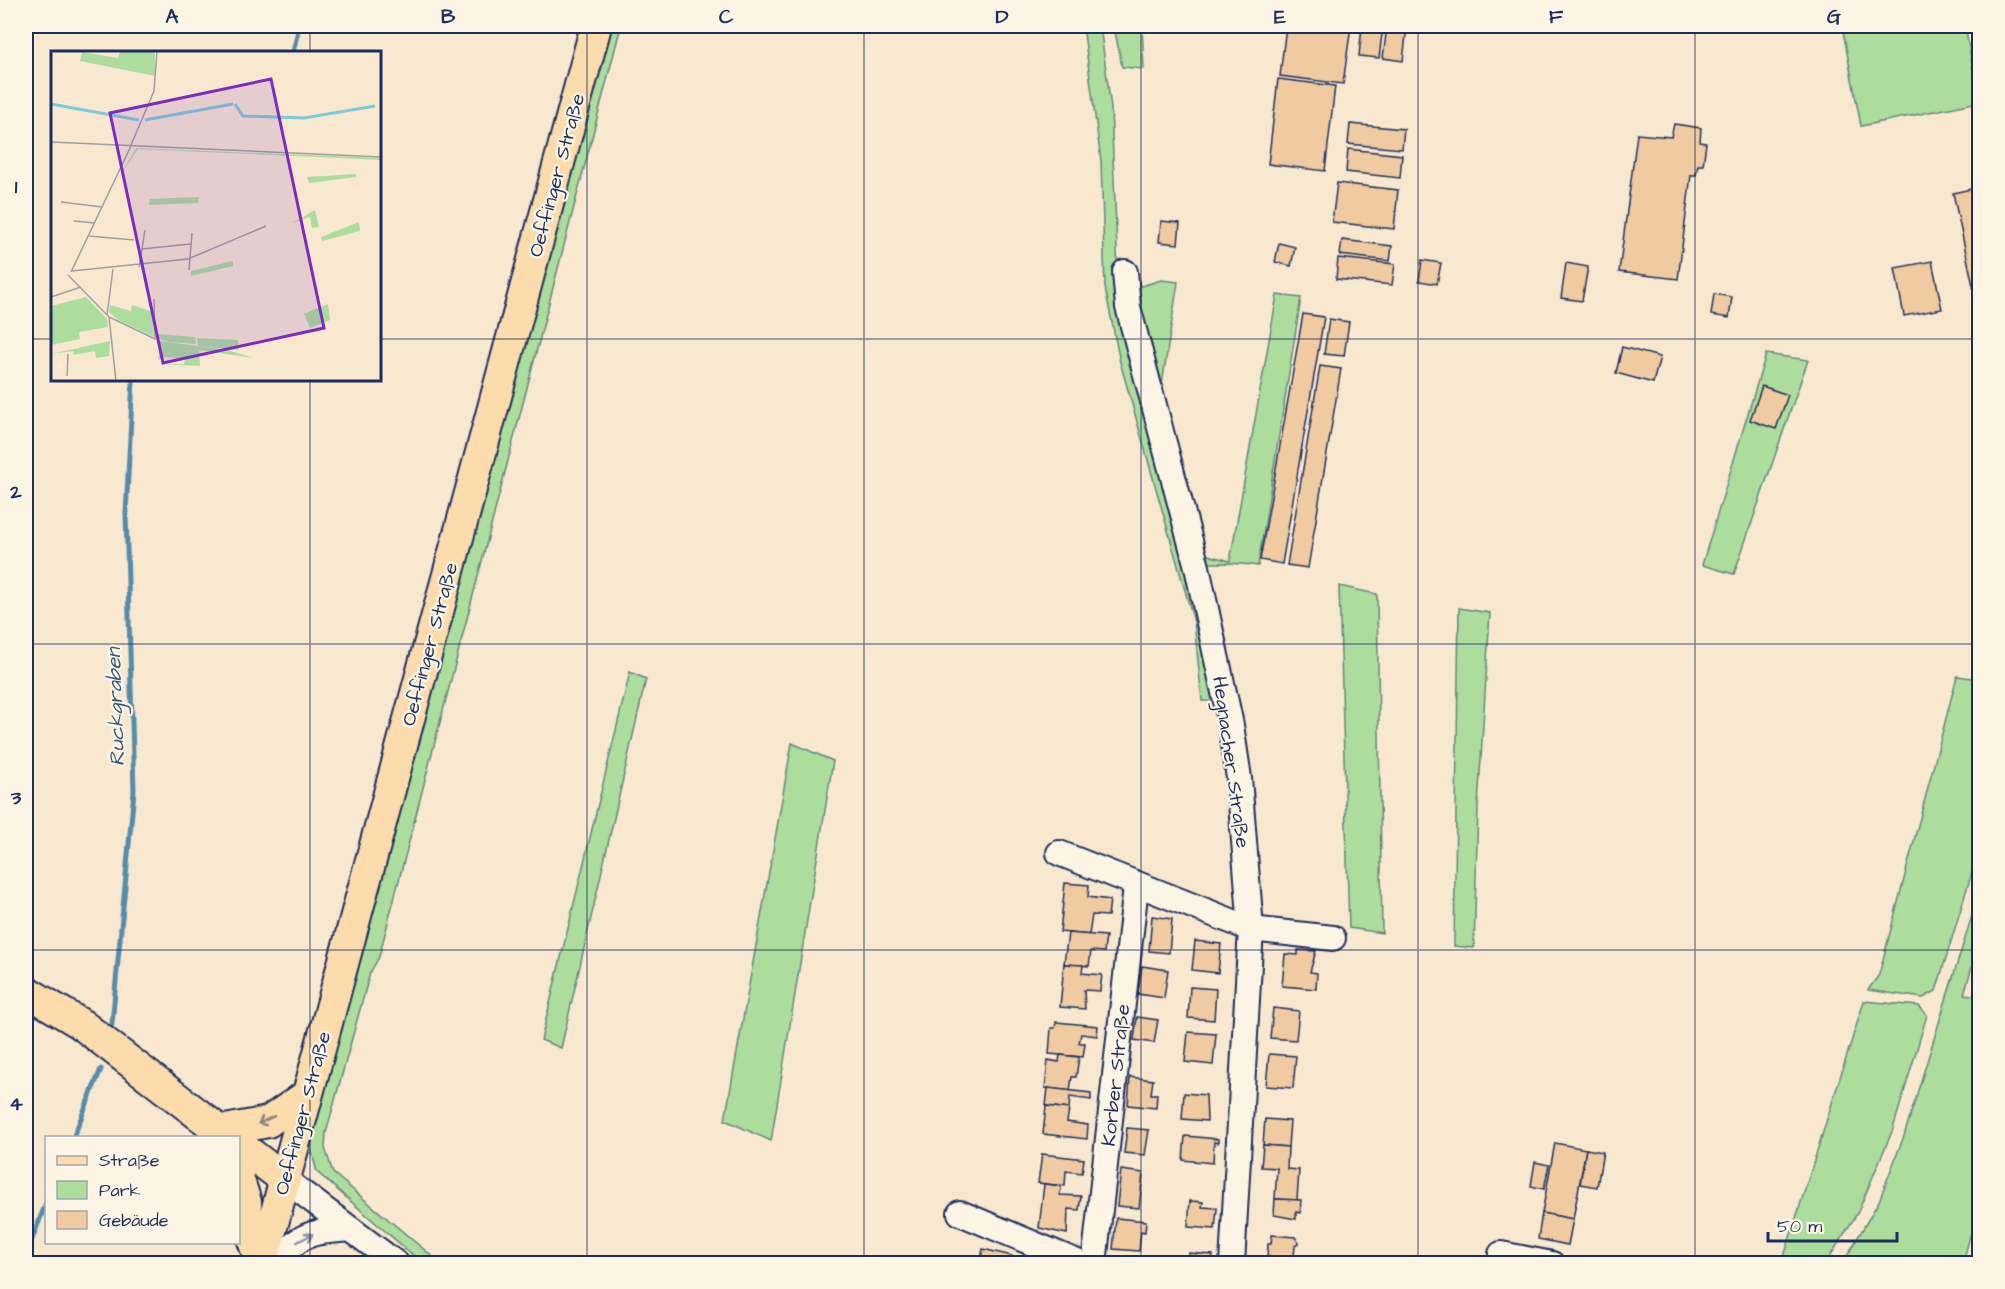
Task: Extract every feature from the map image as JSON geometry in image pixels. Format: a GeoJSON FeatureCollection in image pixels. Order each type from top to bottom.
{"type":"FeatureCollection","features":[{"type":"Feature","properties":{"kind":"main road","name":"Oeffinger Straße"},"geometry":{"type":"LineString","coordinates":[[263,1263],[596,26]]}},
{"type":"Feature","properties":{"kind":"main road"},"geometry":{"type":"LineString","coordinates":[[26,991],[81,1024],[225,1136]]}},
{"type":"Feature","properties":{"kind":"main road"},"geometry":{"type":"LineString","coordinates":[[233,1136],[268,1122],[307,1095]]}},
{"type":"Feature","properties":{"kind":"main road"},"geometry":{"type":"LineString","coordinates":[[240,1147],[284,1179]]}},
{"type":"Feature","properties":{"kind":"main road"},"geometry":{"type":"LineString","coordinates":[[240,1184],[246,1202],[247,1223],[263,1263]]}},
{"type":"Feature","properties":{"kind":"street","name":"Hegnacher Straße"},"geometry":{"type":"LineString","coordinates":[[1125,272],[1128,307],[1197,567],[1231,725],[1239,778],[1251,929],[1232,1263]]}},
{"type":"Feature","properties":{"kind":"street"},"geometry":{"type":"LineString","coordinates":[[1059,853],[1136,886],[1251,929],[1333,939]]}},
{"type":"Feature","properties":{"kind":"street","name":"Korber Straße"},"geometry":{"type":"LineString","coordinates":[[1094,1263],[1136,886]]}},
{"type":"Feature","properties":{"kind":"street"},"geometry":{"type":"LineString","coordinates":[[284,1179],[397,1263]]}},
{"type":"Feature","properties":{"kind":"street"},"geometry":{"type":"LineString","coordinates":[[960,1213],[1082,1263]]}},
{"type":"Feature","properties":{"kind":"street"},"geometry":{"type":"LineString","coordinates":[[263,1263],[282,1256],[300,1240],[317,1232],[350,1229]]}},
{"type":"Feature","properties":{"kind":"street"},"geometry":{"type":"LineString","coordinates":[[1501,1254],[1552,1263]]}},
{"type":"Feature","properties":{"kind":"green space"},"geometry":{"type":"Polygon","coordinates":[[[603,26],[621,26],[379,957],[370,973],[326,1133],[325,1148],[333,1173],[440,1263],[422,1263],[317,1172],[311,1149],[313,1120],[603,26]]]}},
{"type":"Feature","properties":{"kind":"green space"},"geometry":{"type":"Polygon","coordinates":[[[1083,26],[1100,26],[1111,108],[1119,298],[1223,701],[1202,701],[1194,622],[1120,362],[1105,288],[1101,161],[1083,26]]]}},
{"type":"Feature","properties":{"kind":"green space"},"geometry":{"type":"Polygon","coordinates":[[[1114,26],[1142,26],[1144,69],[1122,67],[1114,26]]]}},
{"type":"Feature","properties":{"kind":"green space"},"geometry":{"type":"Polygon","coordinates":[[[1842,26],[1965,26],[1979,102],[1861,126],[1842,26]]]}},
{"type":"Feature","properties":{"kind":"green space"},"geometry":{"type":"Polygon","coordinates":[[[1161,280],[1178,282],[1162,385],[1200,546],[1208,555],[1230,561],[1277,295],[1301,298],[1258,566],[1237,563],[1203,563],[1135,293],[1141,286],[1161,280]]]}},
{"type":"Feature","properties":{"kind":"green space"},"geometry":{"type":"Polygon","coordinates":[[[1766,354],[1808,360],[1734,574],[1702,565],[1766,354]]]}},
{"type":"Feature","properties":{"kind":"green space"},"geometry":{"type":"Polygon","coordinates":[[[1339,586],[1377,594],[1382,933],[1349,928],[1339,586]]]}},
{"type":"Feature","properties":{"kind":"green space"},"geometry":{"type":"Polygon","coordinates":[[[1459,608],[1490,613],[1478,806],[1474,948],[1454,946],[1459,608]]]}},
{"type":"Feature","properties":{"kind":"green space"},"geometry":{"type":"Polygon","coordinates":[[[630,672],[646,679],[561,1048],[541,1040],[630,672]]]}},
{"type":"Feature","properties":{"kind":"green space"},"geometry":{"type":"Polygon","coordinates":[[[1957,676],[1979,679],[1979,849],[1936,991],[1923,998],[1868,990],[1879,975],[1957,676]]]}},
{"type":"Feature","properties":{"kind":"green space"},"geometry":{"type":"Polygon","coordinates":[[[792,743],[833,761],[771,1141],[725,1120],[792,743]]]}},
{"type":"Feature","properties":{"kind":"green space"},"geometry":{"type":"Polygon","coordinates":[[[1979,893],[1979,943],[1964,994],[1979,996],[1980,1215],[1970,1236],[1963,1263],[1843,1263],[1879,1201],[1904,1136],[1979,893]]]}},
{"type":"Feature","properties":{"kind":"green space"},"geometry":{"type":"Polygon","coordinates":[[[1864,1001],[1919,1006],[1927,1015],[1893,1129],[1858,1212],[1826,1263],[1782,1263],[1864,1001]]]}},
{"type":"Feature","properties":{"kind":"building"},"geometry":{"type":"Polygon","coordinates":[[[1286,26],[1351,26],[1343,84],[1280,76],[1286,26]]]}},
{"type":"Feature","properties":{"kind":"building"},"geometry":{"type":"Polygon","coordinates":[[[1362,26],[1383,26],[1379,58],[1359,56],[1362,26]]]}},
{"type":"Feature","properties":{"kind":"building"},"geometry":{"type":"Polygon","coordinates":[[[1387,26],[1407,26],[1403,61],[1383,58],[1387,26]]]}},
{"type":"Feature","properties":{"kind":"building"},"geometry":{"type":"Polygon","coordinates":[[[1278,79],[1335,86],[1325,171],[1268,164],[1278,79]]]}},
{"type":"Feature","properties":{"kind":"building"},"geometry":{"type":"Polygon","coordinates":[[[1350,124],[1404,129],[1402,149],[1348,144],[1350,124]]]}},
{"type":"Feature","properties":{"kind":"building"},"geometry":{"type":"Polygon","coordinates":[[[1674,124],[1701,128],[1700,142],[1706,143],[1703,165],[1698,165],[1696,175],[1691,175],[1678,279],[1619,272],[1637,134],[1671,137],[1674,124]]]}},
{"type":"Feature","properties":{"kind":"building"},"geometry":{"type":"Polygon","coordinates":[[[1348,149],[1402,155],[1400,178],[1346,172],[1348,149]]]}},
{"type":"Feature","properties":{"kind":"building"},"geometry":{"type":"Polygon","coordinates":[[[1337,183],[1398,190],[1394,229],[1332,222],[1337,183]]]}},
{"type":"Feature","properties":{"kind":"building"},"geometry":{"type":"Polygon","coordinates":[[[1980,187],[1980,318],[1953,193],[1980,187]]]}},
{"type":"Feature","properties":{"kind":"building"},"geometry":{"type":"Polygon","coordinates":[[[1161,221],[1180,223],[1178,244],[1159,242],[1161,221]]]}},
{"type":"Feature","properties":{"kind":"building"},"geometry":{"type":"Polygon","coordinates":[[[1342,240],[1392,246],[1390,261],[1340,255],[1342,240]]]}},
{"type":"Feature","properties":{"kind":"building"},"geometry":{"type":"Polygon","coordinates":[[[1279,243],[1295,247],[1291,266],[1275,262],[1279,243]]]}},
{"type":"Feature","properties":{"kind":"building"},"geometry":{"type":"Polygon","coordinates":[[[1338,258],[1395,264],[1392,285],[1336,279],[1338,258]]]}},
{"type":"Feature","properties":{"kind":"building"},"geometry":{"type":"Polygon","coordinates":[[[1422,260],[1441,263],[1437,284],[1419,281],[1422,260]]]}},
{"type":"Feature","properties":{"kind":"building"},"geometry":{"type":"Polygon","coordinates":[[[1932,261],[1942,309],[1904,316],[1895,268],[1932,261]]]}},
{"type":"Feature","properties":{"kind":"building"},"geometry":{"type":"Polygon","coordinates":[[[1566,263],[1588,267],[1582,301],[1561,298],[1566,263]]]}},
{"type":"Feature","properties":{"kind":"building"},"geometry":{"type":"Polygon","coordinates":[[[1714,294],[1732,297],[1729,318],[1711,315],[1714,294]]]}},
{"type":"Feature","properties":{"kind":"building"},"geometry":{"type":"Polygon","coordinates":[[[1303,314],[1324,317],[1282,564],[1260,560],[1303,314]]]}},
{"type":"Feature","properties":{"kind":"building"},"geometry":{"type":"Polygon","coordinates":[[[1329,319],[1349,322],[1344,356],[1324,354],[1329,319]]]}},
{"type":"Feature","properties":{"kind":"building"},"geometry":{"type":"Polygon","coordinates":[[[1622,347],[1660,357],[1653,383],[1616,373],[1622,347]]]}},
{"type":"Feature","properties":{"kind":"building"},"geometry":{"type":"Polygon","coordinates":[[[1320,366],[1341,369],[1308,568],[1287,565],[1320,366]]]}},
{"type":"Feature","properties":{"kind":"building"},"geometry":{"type":"Polygon","coordinates":[[[1762,386],[1788,395],[1776,429],[1750,420],[1762,386]]]}},
{"type":"Feature","properties":{"kind":"building"},"geometry":{"type":"Polygon","coordinates":[[[1065,883],[1089,885],[1088,897],[1110,900],[1108,916],[1092,915],[1089,935],[1060,932],[1065,883]]]}},
{"type":"Feature","properties":{"kind":"building"},"geometry":{"type":"Polygon","coordinates":[[[1152,916],[1172,919],[1169,953],[1149,951],[1152,916]]]}},
{"type":"Feature","properties":{"kind":"building"},"geometry":{"type":"Polygon","coordinates":[[[1068,933],[1106,936],[1104,952],[1091,951],[1089,966],[1064,964],[1068,933]]]}},
{"type":"Feature","properties":{"kind":"building"},"geometry":{"type":"Polygon","coordinates":[[[1195,941],[1221,944],[1218,973],[1192,970],[1195,941]]]}},
{"type":"Feature","properties":{"kind":"building"},"geometry":{"type":"Polygon","coordinates":[[[1298,950],[1316,951],[1310,972],[1317,973],[1316,989],[1282,986],[1285,954],[1298,955],[1298,950]]]}},
{"type":"Feature","properties":{"kind":"building"},"geometry":{"type":"Polygon","coordinates":[[[1064,964],[1083,965],[1082,973],[1102,975],[1100,991],[1084,990],[1085,1009],[1060,1007],[1064,964]]]}},
{"type":"Feature","properties":{"kind":"building"},"geometry":{"type":"Polygon","coordinates":[[[1142,966],[1168,970],[1164,998],[1138,994],[1142,966]]]}},
{"type":"Feature","properties":{"kind":"building"},"geometry":{"type":"Polygon","coordinates":[[[1190,987],[1216,989],[1214,1020],[1188,1018],[1190,987]]]}},
{"type":"Feature","properties":{"kind":"building"},"geometry":{"type":"Polygon","coordinates":[[[1273,1008],[1299,1011],[1296,1040],[1270,1038],[1273,1008]]]}},
{"type":"Feature","properties":{"kind":"building"},"geometry":{"type":"Polygon","coordinates":[[[1137,1017],[1158,1020],[1154,1043],[1134,1040],[1137,1017]]]}},
{"type":"Feature","properties":{"kind":"building"},"geometry":{"type":"Polygon","coordinates":[[[1056,1022],[1098,1026],[1097,1036],[1081,1034],[1079,1043],[1085,1043],[1083,1057],[1049,1054],[1051,1028],[1055,1028],[1056,1022]]]}},
{"type":"Feature","properties":{"kind":"building"},"geometry":{"type":"Polygon","coordinates":[[[1188,1032],[1216,1034],[1213,1065],[1185,1062],[1188,1032]]]}},
{"type":"Feature","properties":{"kind":"building"},"geometry":{"type":"Polygon","coordinates":[[[1269,1054],[1296,1056],[1293,1088],[1266,1086],[1269,1054]]]}},
{"type":"Feature","properties":{"kind":"building"},"geometry":{"type":"Polygon","coordinates":[[[1060,1055],[1079,1057],[1076,1077],[1072,1077],[1070,1091],[1045,1088],[1048,1060],[1059,1062],[1060,1055]]]}},
{"type":"Feature","properties":{"kind":"building"},"geometry":{"type":"Polygon","coordinates":[[[1130,1077],[1153,1080],[1151,1094],[1157,1094],[1156,1108],[1128,1105],[1130,1077]]]}},
{"type":"Feature","properties":{"kind":"building"},"geometry":{"type":"Polygon","coordinates":[[[1048,1088],[1091,1093],[1091,1100],[1070,1097],[1069,1109],[1046,1106],[1048,1088]]]}},
{"type":"Feature","properties":{"kind":"building"},"geometry":{"type":"Polygon","coordinates":[[[1184,1093],[1206,1095],[1207,1121],[1182,1119],[1184,1093]]]}},
{"type":"Feature","properties":{"kind":"building"},"geometry":{"type":"Polygon","coordinates":[[[1046,1106],[1069,1109],[1067,1122],[1088,1125],[1087,1139],[1043,1134],[1046,1106]]]}},
{"type":"Feature","properties":{"kind":"building"},"geometry":{"type":"Polygon","coordinates":[[[1265,1119],[1290,1121],[1288,1147],[1263,1145],[1265,1119]]]}},
{"type":"Feature","properties":{"kind":"building"},"geometry":{"type":"Polygon","coordinates":[[[1127,1128],[1149,1130],[1145,1155],[1124,1153],[1127,1128]]]}},
{"type":"Feature","properties":{"kind":"building"},"geometry":{"type":"Polygon","coordinates":[[[1185,1136],[1218,1139],[1218,1143],[1214,1142],[1213,1163],[1183,1160],[1185,1136]]]}},
{"type":"Feature","properties":{"kind":"building"},"geometry":{"type":"Polygon","coordinates":[[[1555,1143],[1586,1149],[1573,1219],[1542,1213],[1555,1143]]]}},
{"type":"Feature","properties":{"kind":"building"},"geometry":{"type":"Polygon","coordinates":[[[1263,1145],[1288,1147],[1287,1169],[1299,1170],[1297,1200],[1275,1199],[1277,1168],[1261,1167],[1263,1145]]]}},
{"type":"Feature","properties":{"kind":"building"},"geometry":{"type":"Polygon","coordinates":[[[1586,1149],[1603,1152],[1597,1187],[1580,1184],[1586,1149]]]}},
{"type":"Feature","properties":{"kind":"building"},"geometry":{"type":"Polygon","coordinates":[[[1042,1154],[1084,1159],[1082,1173],[1066,1171],[1065,1186],[1038,1183],[1042,1154]]]}},
{"type":"Feature","properties":{"kind":"building"},"geometry":{"type":"Polygon","coordinates":[[[1535,1162],[1549,1165],[1544,1189],[1531,1186],[1535,1162]]]}},
{"type":"Feature","properties":{"kind":"building"},"geometry":{"type":"Polygon","coordinates":[[[1121,1170],[1143,1173],[1139,1208],[1117,1206],[1121,1170]]]}},
{"type":"Feature","properties":{"kind":"building"},"geometry":{"type":"Polygon","coordinates":[[[1044,1184],[1061,1186],[1060,1195],[1081,1196],[1079,1210],[1068,1209],[1067,1234],[1039,1228],[1044,1184]]]}},
{"type":"Feature","properties":{"kind":"building"},"geometry":{"type":"Polygon","coordinates":[[[1275,1199],[1301,1200],[1300,1213],[1296,1212],[1296,1219],[1274,1215],[1275,1199]]]}},
{"type":"Feature","properties":{"kind":"building"},"geometry":{"type":"Polygon","coordinates":[[[1190,1201],[1203,1202],[1202,1207],[1217,1208],[1215,1229],[1188,1227],[1190,1201]]]}},
{"type":"Feature","properties":{"kind":"building"},"geometry":{"type":"Polygon","coordinates":[[[1542,1213],[1573,1219],[1568,1245],[1538,1239],[1542,1213]]]}},
{"type":"Feature","properties":{"kind":"building"},"geometry":{"type":"Polygon","coordinates":[[[1116,1218],[1146,1221],[1145,1232],[1141,1231],[1139,1251],[1113,1249],[1116,1218]]]}},
{"type":"Feature","properties":{"kind":"building"},"geometry":{"type":"Polygon","coordinates":[[[1272,1235],[1295,1237],[1299,1243],[1295,1246],[1294,1256],[1297,1261],[1295,1264],[1270,1264],[1270,1257],[1267,1257],[1268,1244],[1271,1244],[1272,1235]]]}},
{"type":"Feature","properties":{"kind":"building"},"geometry":{"type":"Polygon","coordinates":[[[983,1249],[1012,1256],[1010,1264],[980,1264],[983,1249]]]}},
{"type":"Feature","properties":{"kind":"building"},"geometry":{"type":"Polygon","coordinates":[[[1189,1253],[1213,1255],[1212,1264],[1188,1264],[1189,1253]]]}},
{"type":"Feature","properties":{"kind":"waterway","name":"Ruckgraben"},"geometry":{"type":"LineString","coordinates":[[293,51],[299,26]]}},
{"type":"Feature","properties":{"kind":"waterway","name":"Ruckgraben"},"geometry":{"type":"LineString","coordinates":[[111,1034],[134,791],[126,513],[133,381]]}},
{"type":"Feature","properties":{"kind":"waterway","name":"Ruckgraben"},"geometry":{"type":"LineString","coordinates":[[74,1136],[101,1069]]}},
{"type":"Feature","properties":{"kind":"waterway","name":"Ruckgraben"},"geometry":{"type":"LineString","coordinates":[[26,1255],[45,1206]]}}]}
